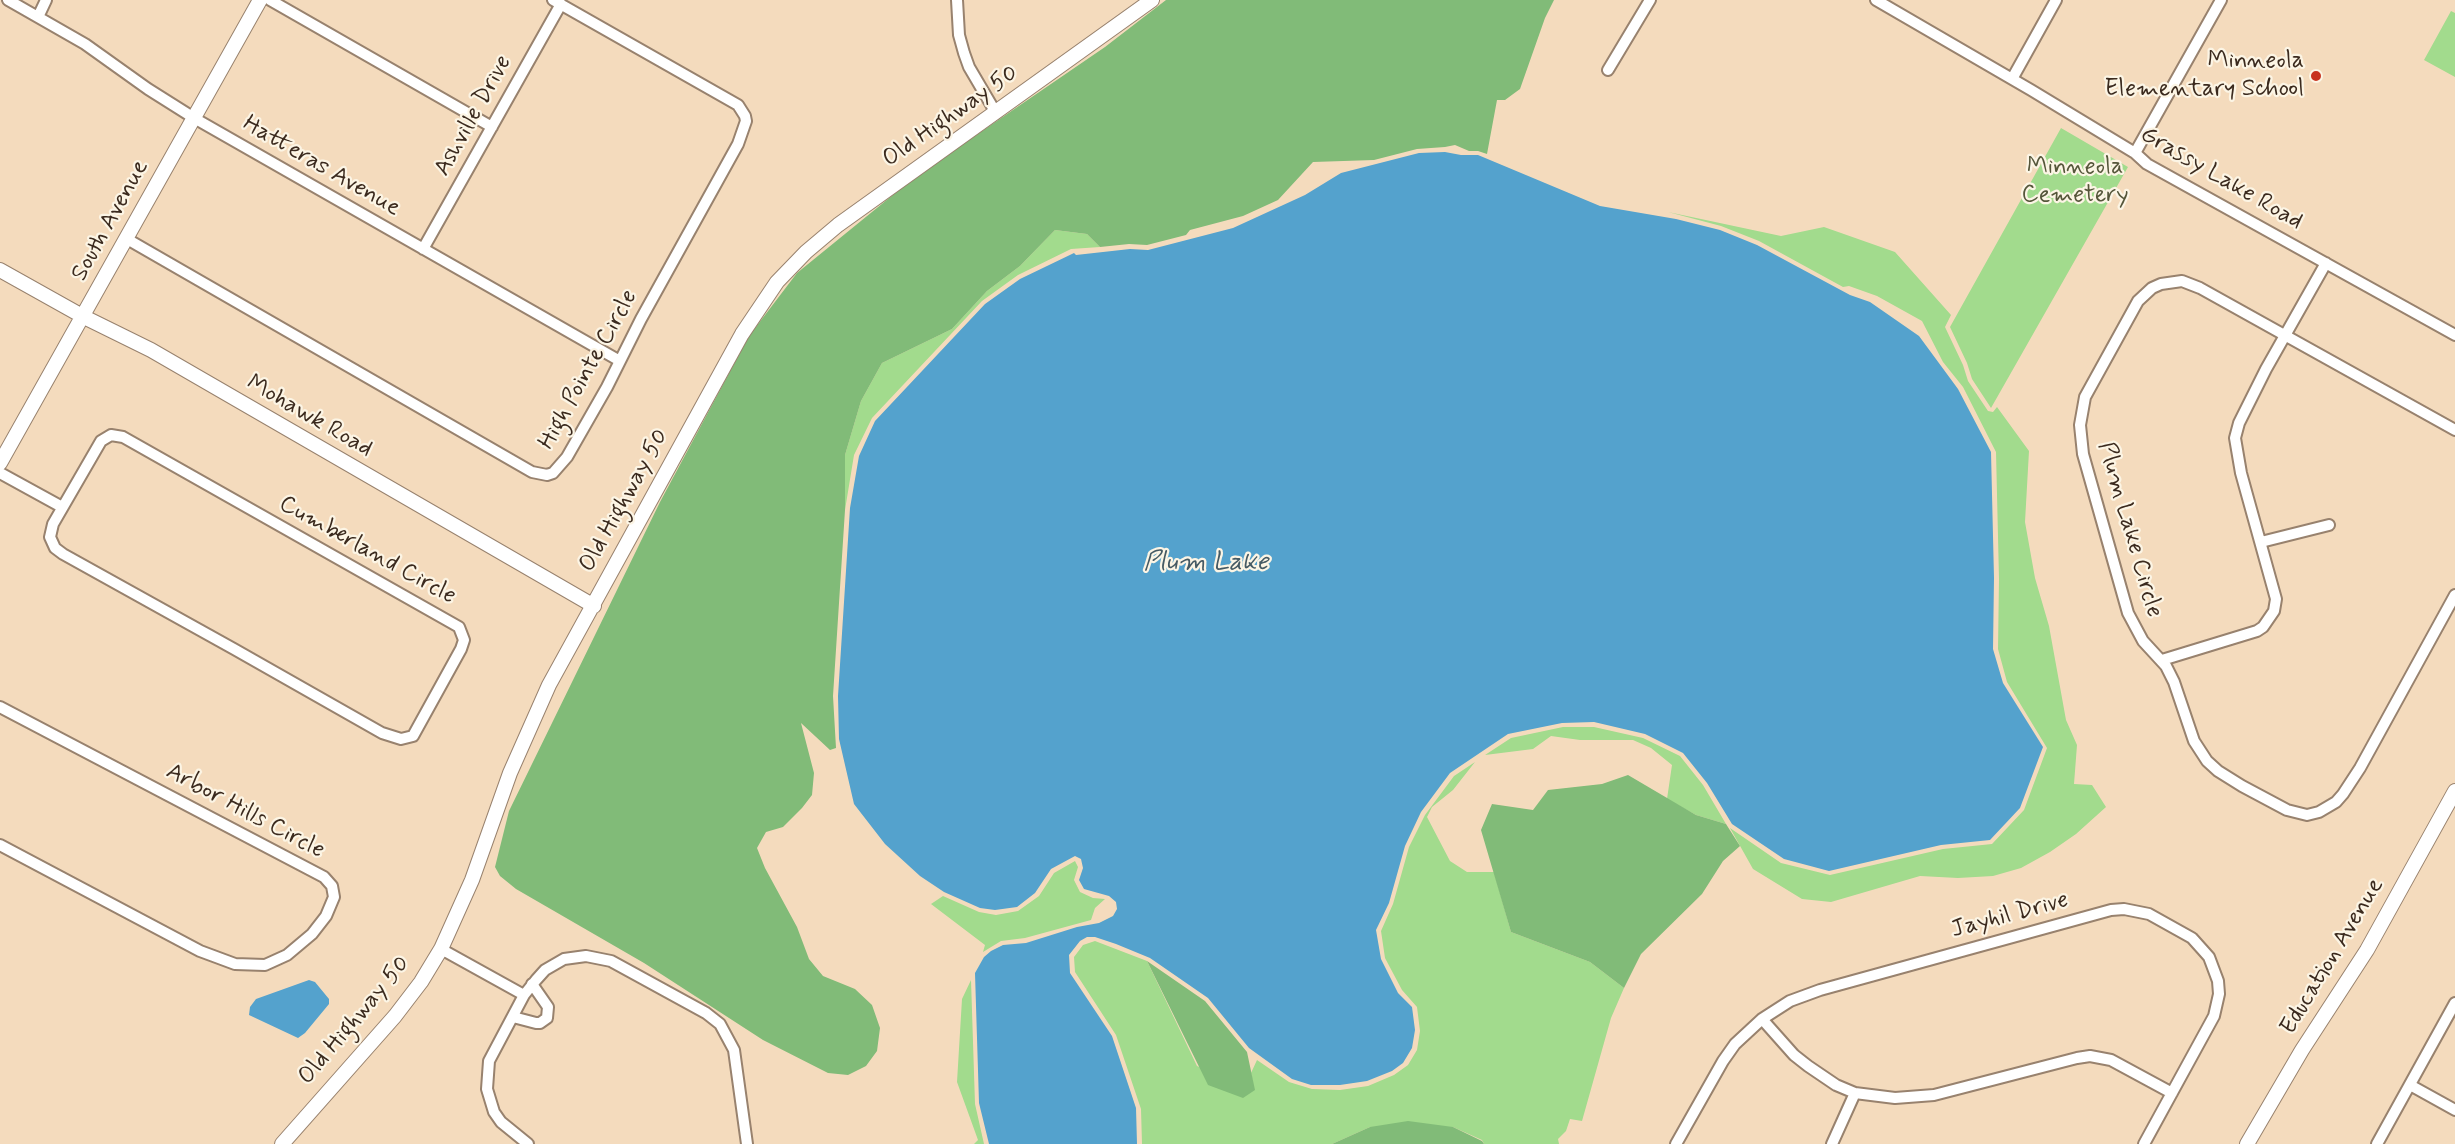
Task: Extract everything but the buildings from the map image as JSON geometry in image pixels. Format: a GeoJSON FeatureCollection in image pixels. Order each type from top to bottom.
{"type":"FeatureCollection","features":[{"type":"Feature","properties":{"kind":"street","name":"Hatteras Avenue"},"geometry":{"type":"LineString","coordinates":[[8,0],[85,44],[147,90],[194,118],[620,361]]}},
{"type":"Feature","properties":{"kind":"street"},"geometry":{"type":"LineString","coordinates":[[38,16],[46,0]]}},
{"type":"Feature","properties":{"kind":"street","name":"South Avenue"},"geometry":{"type":"LineString","coordinates":[[0,463],[261,0]]}},
{"type":"Feature","properties":{"kind":"street"},"geometry":{"type":"LineString","coordinates":[[270,0],[492,127]]}},
{"type":"Feature","properties":{"kind":"street"},"geometry":{"type":"LineString","coordinates":[[957,0],[959,35],[964,53],[969,67],[996,113]]}},
{"type":"Feature","properties":{"kind":"street","name":"Old Highway 50"},"geometry":{"type":"LineString","coordinates":[[282,1144],[395,1016],[421,982],[441,949],[468,888],[491,822],[526,735],[549,685],[742,334],[777,282],[806,252],[838,225],[1152,0]]}},
{"type":"Feature","properties":{"kind":"street"},"geometry":{"type":"LineString","coordinates":[[1608,70],[1650,0]]}},
{"type":"Feature","properties":{"kind":"street","name":"Grassy Lake Road"},"geometry":{"type":"LineString","coordinates":[[1876,0],[1888,3],[2135,153],[2147,164],[2326,263],[2453,329]]}},
{"type":"Feature","properties":{"kind":"street"},"geometry":{"type":"LineString","coordinates":[[2012,79],[2056,0]]}},
{"type":"Feature","properties":{"kind":"street"},"geometry":{"type":"LineString","coordinates":[[2135,153],[2221,0]]}},
{"type":"Feature","properties":{"kind":"street","name":"Ashville Drive"},"geometry":{"type":"LineString","coordinates":[[423,249],[492,127],[557,2]]}},
{"type":"Feature","properties":{"kind":"street","name":"High Pointe Circle"},"geometry":{"type":"LineString","coordinates":[[127,239],[353,371],[540,474],[546,475],[557,470],[567,457],[738,144],[744,130],[745,116],[738,105],[557,2]]}},
{"type":"Feature","properties":{"kind":"street"},"geometry":{"type":"LineString","coordinates":[[2162,660],[2257,631],[2270,618],[2276,599],[2241,473],[2235,438],[2239,423],[2326,263]]}},
{"type":"Feature","properties":{"kind":"street","name":"Mohawk Road"},"geometry":{"type":"LineString","coordinates":[[0,270],[151,351],[594,606]]}},
{"type":"Feature","properties":{"kind":"street","name":"Plum Lake Circle"},"geometry":{"type":"LineString","coordinates":[[2455,430],[2189,283],[2172,281],[2152,288],[2138,301],[2085,397],[2080,439],[2128,613],[2143,641],[2162,660],[2174,682],[2194,741],[2207,761],[2242,786],[2287,810],[2307,815],[2313,814],[2329,807],[2343,794],[2360,768],[2455,595]]}},
{"type":"Feature","properties":{"kind":"street","name":"Cumberland Circle"},"geometry":{"type":"LineString","coordinates":[[111,435],[123,437],[451,621],[463,633],[464,640],[461,650],[417,732],[408,738],[393,738],[63,555],[55,548],[50,537],[52,524],[62,507],[101,441],[111,435]]}},
{"type":"Feature","properties":{"kind":"street"},"geometry":{"type":"LineString","coordinates":[[0,473],[62,507]]}},
{"type":"Feature","properties":{"kind":"street"},"geometry":{"type":"LineString","coordinates":[[2261,542],[2329,525]]}},
{"type":"Feature","properties":{"kind":"street","name":"Arbor Hills Circle"},"geometry":{"type":"LineString","coordinates":[[0,707],[324,877],[332,886],[334,897],[326,916],[312,934],[287,955],[265,965],[235,964],[200,951],[0,845]]}},
{"type":"Feature","properties":{"kind":"street","name":"Education Avenue"},"geometry":{"type":"LineString","coordinates":[[2247,1144],[2302,1050],[2367,950],[2455,791]]}},
{"type":"Feature","properties":{"kind":"street","name":"Jayhil Drive"},"geometry":{"type":"LineString","coordinates":[[1676,1144],[1723,1061],[1742,1037],[1762,1019],[1790,1001],[1820,990],[2111,910],[2138,910],[2156,917],[2192,938],[2209,957],[2218,981],[2219,994],[2214,1016],[2144,1144]]}},
{"type":"Feature","properties":{"kind":"street"},"geometry":{"type":"LineString","coordinates":[[441,949],[524,995]]}},
{"type":"Feature","properties":{"kind":"street"},"geometry":{"type":"LineString","coordinates":[[528,1144],[501,1122],[494,1112],[487,1089],[489,1061],[532,984],[546,970],[564,959],[580,956],[598,957],[611,961],[706,1013],[720,1024],[734,1050],[747,1144]]}},
{"type":"Feature","properties":{"kind":"street"},"geometry":{"type":"LineString","coordinates":[[513,1017],[536,1023],[547,1018],[548,1006],[532,984]]}},
{"type":"Feature","properties":{"kind":"street"},"geometry":{"type":"LineString","coordinates":[[2377,1144],[2455,1003]]}},
{"type":"Feature","properties":{"kind":"street"},"geometry":{"type":"LineString","coordinates":[[1762,1019],[1794,1055],[1821,1076],[1855,1093],[1894,1098],[1934,1095],[2090,1056],[2111,1060],[2172,1093]]}},
{"type":"Feature","properties":{"kind":"street"},"geometry":{"type":"LineString","coordinates":[[2410,1085],[2455,1110]]}},
{"type":"Feature","properties":{"kind":"street"},"geometry":{"type":"LineString","coordinates":[[1832,1144],[1855,1093]]}},
{"type":"Feature","properties":{"kind":"green space"},"geometry":{"type":"Polygon","coordinates":[[[1166,0],[1554,0],[1545,18],[1520,89],[1505,100],[1497,100],[1487,154],[1469,151],[1455,145],[1417,149],[1374,160],[1313,162],[1278,200],[1243,216],[1190,230],[1186,235],[1147,245],[1100,247],[1087,234],[1055,230],[1020,266],[987,291],[952,329],[882,363],[861,401],[845,455],[845,510],[833,696],[836,748],[830,750],[801,723],[814,773],[812,795],[783,827],[766,832],[757,848],[765,868],[797,927],[809,959],[823,976],[855,989],[872,1005],[880,1028],[877,1051],[866,1066],[848,1075],[828,1073],[763,1040],[644,963],[516,889],[500,876],[495,867],[509,811],[660,502],[749,336],[797,273],[915,177],[1105,47],[1166,0]]]}},
{"type":"Feature","properties":{"kind":"green space"},"geometry":{"type":"Polygon","coordinates":[[[2451,11],[2455,13],[2455,77],[2424,60],[2451,11]]]}},
{"type":"Feature","properties":{"kind":"green space","name":"Minneola Cemetery"},"geometry":{"type":"Polygon","coordinates":[[[2061,128],[2128,167],[1991,408],[1972,379],[1950,327],[2061,128]]]}},
{"type":"Feature","properties":{"kind":"green space"},"geometry":{"type":"Polygon","coordinates":[[[1668,212],[1781,236],[1824,227],[1895,252],[1951,315],[1945,327],[1968,381],[1988,411],[1993,412],[1997,407],[2029,451],[2025,522],[2035,578],[2049,626],[2066,720],[2077,745],[2074,784],[2092,785],[2106,807],[2076,834],[2050,852],[2021,868],[1993,876],[1958,878],[1920,876],[1831,902],[1802,899],[1753,869],[1730,828],[1781,863],[1830,875],[1943,849],[1992,844],[2024,810],[2047,748],[2007,682],[1998,649],[1996,452],[1963,387],[1943,362],[1922,321],[1877,296],[1849,286],[1843,287],[1759,241],[1721,226],[1668,212]]]}},
{"type":"Feature","properties":{"kind":"green space"},"geometry":{"type":"Polygon","coordinates":[[[1055,230],[1087,234],[1100,247],[1071,249],[1018,275],[982,301],[872,418],[854,455],[845,510],[845,455],[861,401],[882,363],[952,329],[987,291],[1020,266],[1055,230]]]}},
{"type":"Feature","properties":{"kind":"green space"},"geometry":{"type":"Polygon","coordinates":[[[1563,727],[1594,727],[1643,738],[1680,756],[1703,785],[1726,824],[1696,815],[1667,799],[1672,765],[1651,748],[1633,740],[1580,740],[1551,736],[1533,749],[1485,755],[1511,738],[1563,727]]]}},
{"type":"Feature","properties":{"kind":"green space"},"geometry":{"type":"Polygon","coordinates":[[[1475,762],[1453,790],[1432,807],[1427,817],[1450,861],[1467,872],[1494,872],[1511,932],[1590,962],[1624,988],[1611,1018],[1582,1121],[1570,1119],[1566,1131],[1558,1139],[1559,1144],[1484,1144],[1482,1140],[1453,1127],[1370,1127],[1332,1144],[1142,1144],[1141,1109],[1116,1035],[1075,972],[1074,957],[1083,945],[1095,941],[1147,961],[1197,1066],[1254,1090],[1251,1073],[1257,1060],[1289,1082],[1312,1089],[1340,1090],[1368,1086],[1394,1075],[1408,1065],[1417,1050],[1420,1031],[1417,1007],[1402,990],[1385,958],[1381,931],[1393,904],[1409,847],[1425,815],[1454,776],[1475,762]]]}},
{"type":"Feature","properties":{"kind":"green space"},"geometry":{"type":"Polygon","coordinates":[[[1628,775],[1696,815],[1726,824],[1740,846],[1723,861],[1702,894],[1641,954],[1624,988],[1590,962],[1511,932],[1481,830],[1492,804],[1533,810],[1548,790],[1602,784],[1628,775]]]}},
{"type":"Feature","properties":{"kind":"green space"},"geometry":{"type":"Polygon","coordinates":[[[1075,861],[1078,867],[1074,880],[1080,892],[1093,898],[1105,899],[1095,908],[1091,920],[1025,938],[1001,941],[983,952],[985,945],[931,904],[943,896],[979,912],[996,915],[1018,911],[1039,896],[1054,873],[1075,861]]]}},
{"type":"Feature","properties":{"kind":"green space"},"geometry":{"type":"Polygon","coordinates":[[[1147,961],[1205,1001],[1247,1052],[1255,1090],[1243,1098],[1208,1085],[1147,961]]]}},
{"type":"Feature","properties":{"kind":"green space"},"geometry":{"type":"Polygon","coordinates":[[[971,980],[975,1104],[984,1144],[974,1144],[978,1140],[957,1082],[962,999],[971,980]]]}},
{"type":"Feature","properties":{"kind":"green space"},"geometry":{"type":"Polygon","coordinates":[[[1408,1121],[1453,1127],[1484,1144],[1332,1144],[1370,1127],[1408,1121]]]}},
{"type":"Feature","properties":{"kind":"water","name":"Plum Lake"},"geometry":{"type":"Polygon","coordinates":[[[1445,152],[1478,155],[1600,206],[1676,219],[1720,230],[1757,245],[1850,295],[1870,302],[1919,336],[1958,389],[1991,452],[1993,649],[2003,683],[2043,747],[2020,808],[1990,840],[1941,845],[1829,871],[1784,859],[1732,824],[1707,783],[1683,753],[1645,734],[1594,722],[1562,723],[1508,734],[1450,773],[1421,812],[1405,846],[1389,903],[1376,930],[1381,959],[1398,993],[1412,1007],[1415,1030],[1412,1048],[1403,1063],[1392,1071],[1367,1081],[1340,1085],[1311,1085],[1292,1079],[1249,1048],[1208,998],[1150,958],[1095,937],[1087,937],[1080,941],[1069,955],[1070,973],[1112,1036],[1136,1108],[1137,1144],[989,1144],[979,1103],[975,973],[984,957],[991,951],[1003,945],[1026,943],[1077,927],[1099,923],[1113,916],[1117,909],[1116,902],[1109,896],[1084,889],[1079,880],[1083,868],[1081,859],[1075,856],[1051,869],[1035,893],[1017,907],[995,910],[980,908],[944,892],[920,876],[885,844],[854,804],[839,739],[838,696],[850,508],[859,456],[875,421],[985,304],[1020,279],[1074,253],[1076,255],[1130,249],[1148,250],[1233,228],[1305,195],[1341,173],[1419,153],[1445,152]]]}},
{"type":"Feature","properties":{"kind":"water"},"geometry":{"type":"Polygon","coordinates":[[[309,980],[315,982],[329,999],[329,1004],[305,1033],[298,1038],[249,1015],[250,1007],[256,999],[309,980]]]}},
{"type":"Feature","properties":{"kind":"place","name":"Minneola Elementary School"},"geometry":{"type":"Point","coordinates":[2316,76]}}]}
